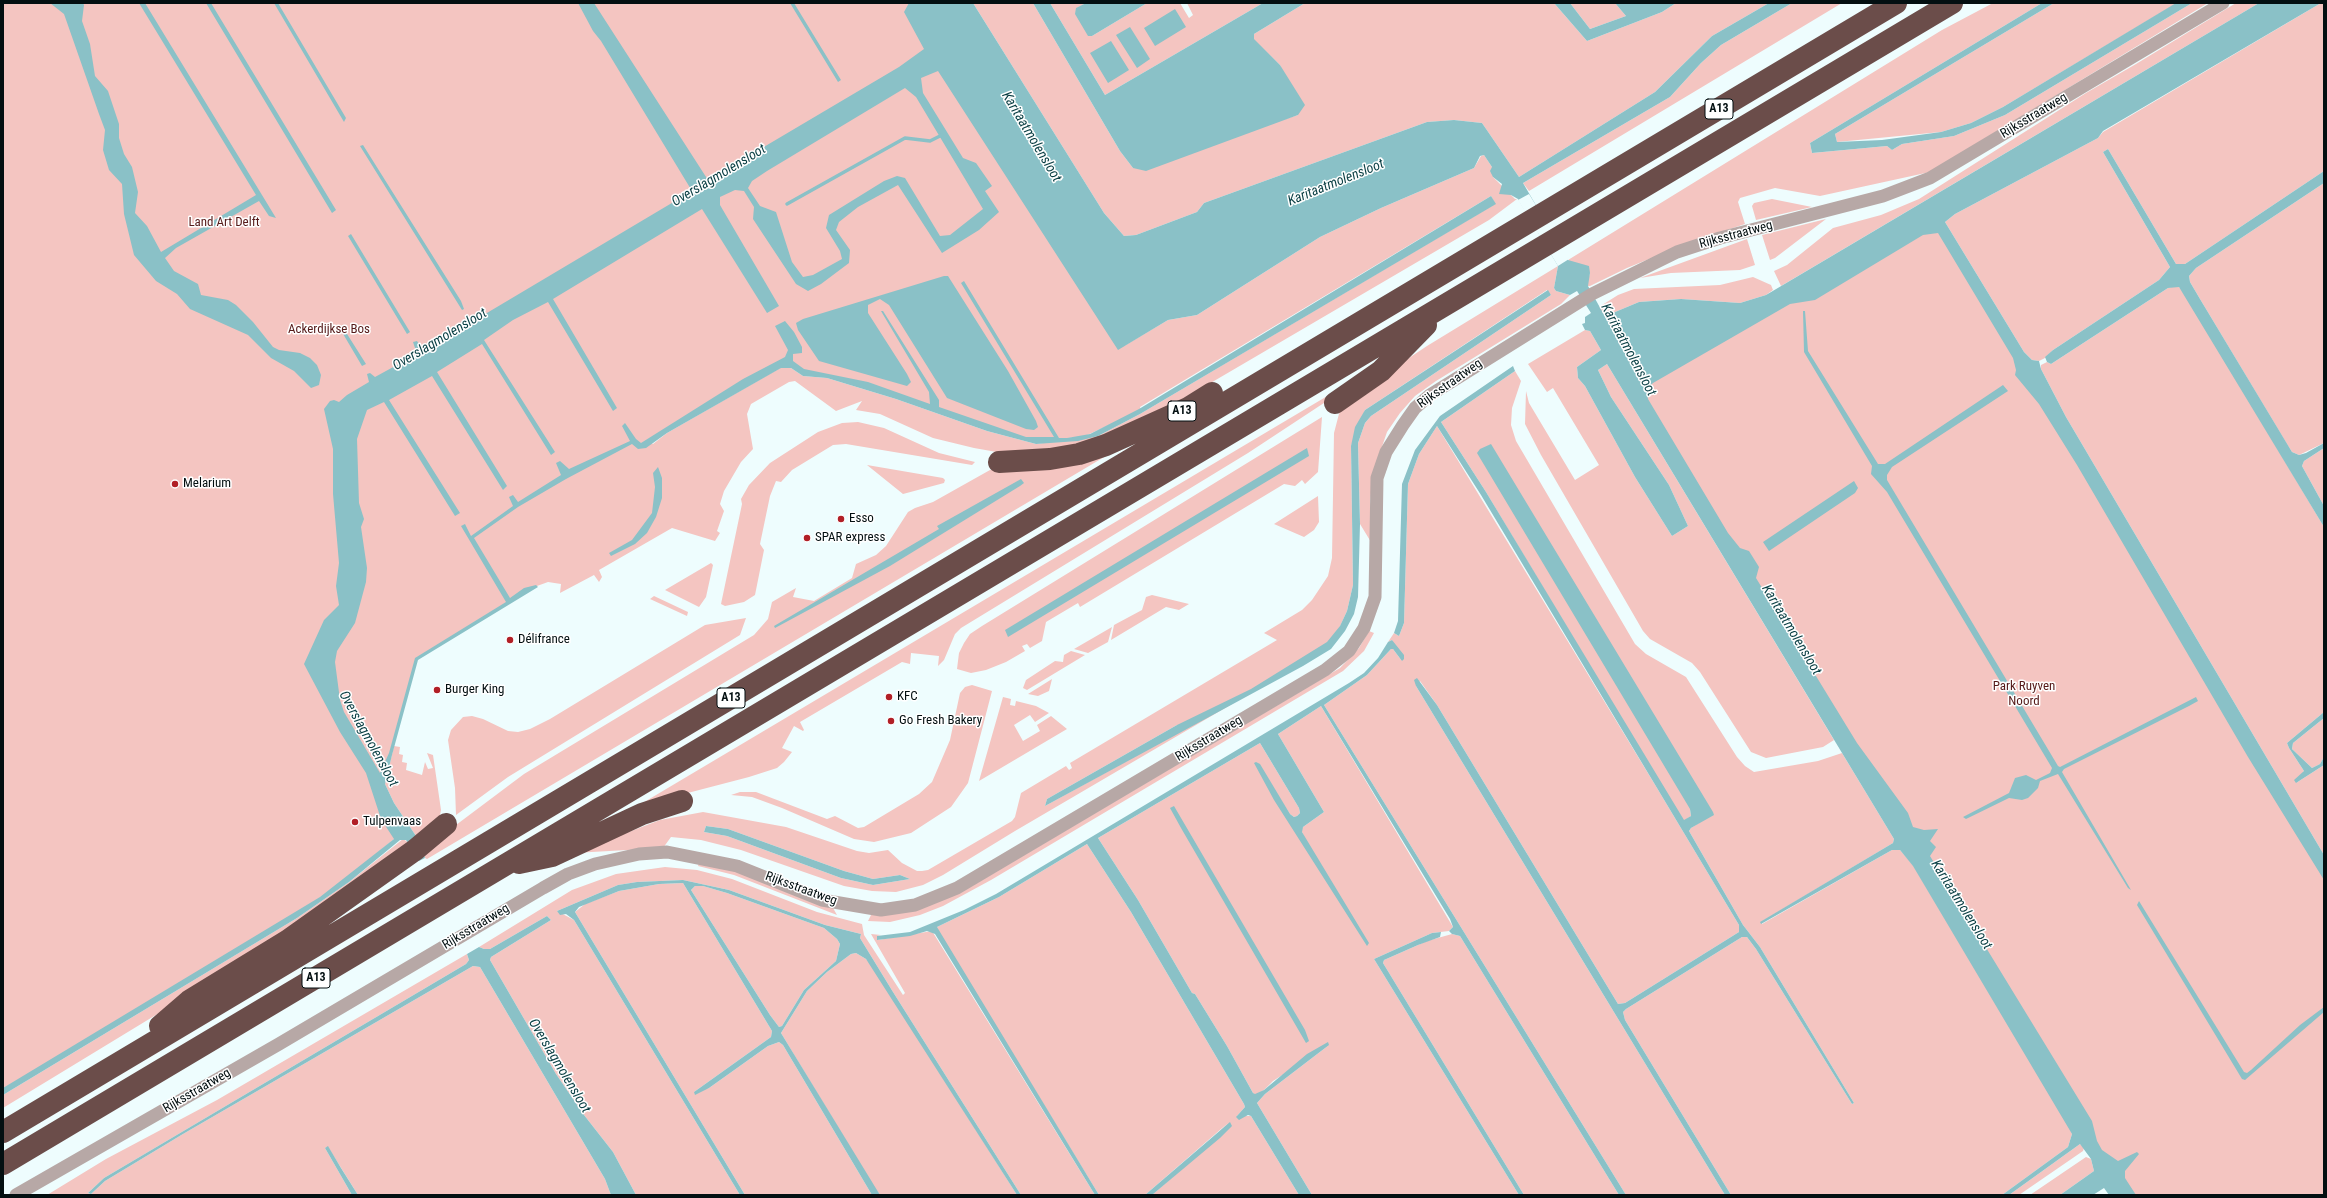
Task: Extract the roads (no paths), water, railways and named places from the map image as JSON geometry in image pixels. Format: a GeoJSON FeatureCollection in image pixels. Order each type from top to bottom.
{"type":"FeatureCollection","features":[{"type":"Feature","properties":{"kind":"highway","name":"A13"},"geometry":{"type":"LineString","coordinates":[[3,1132],[1896,3]]}},
{"type":"Feature","properties":{"kind":"highway","name":"A13"},"geometry":{"type":"LineString","coordinates":[[3,1164],[1952,3]]}},
{"type":"Feature","properties":{"kind":"highway","name":"A13"},"geometry":{"type":"LineString","coordinates":[[1335,403],[1382,371],[1446,305]]}},
{"type":"Feature","properties":{"kind":"highway","name":"A13"},"geometry":{"type":"LineString","coordinates":[[999,462],[1050,459],[1079,454],[1106,445],[1188,408],[1261,365],[1354,326]]}},
{"type":"Feature","properties":{"kind":"highway","name":"A13"},"geometry":{"type":"LineString","coordinates":[[503,867],[552,856],[642,814],[682,801]]}},
{"type":"Feature","properties":{"kind":"highway","name":"A13"},"geometry":{"type":"LineString","coordinates":[[108,1069],[189,1001],[286,941],[407,855],[446,824]]}},
{"type":"Feature","properties":{"kind":"street","name":"Rijksstraatweg"},"geometry":{"type":"LineString","coordinates":[[16,1195],[279,1044],[543,888],[568,874],[595,864],[639,854],[667,852],[736,866],[822,900],[881,910],[916,905],[957,888],[1326,670],[1343,658],[1360,636],[1375,597],[1377,478],[1386,452],[1403,425],[1415,408],[1430,395],[1587,297],[1698,245],[1818,211],[1863,202],[1930,178],[2223,3]]}},
{"type":"Feature","properties":{"kind":"water"},"geometry":{"type":"Polygon","coordinates":[[[50,3],[83,3],[84,5],[82,21],[90,44],[95,76],[108,91],[119,124],[119,138],[124,154],[132,167],[138,192],[135,213],[147,226],[161,252],[256,195],[139,3],[145,3],[276,218],[269,216],[259,201],[176,248],[165,258],[174,271],[198,284],[201,295],[228,300],[236,305],[253,322],[273,347],[279,350],[300,353],[310,358],[317,365],[321,375],[319,385],[311,388],[294,371],[271,358],[248,335],[190,309],[177,294],[156,281],[134,255],[124,214],[122,184],[109,170],[103,150],[105,130],[64,14],[50,3]]]}},
{"type":"Feature","properties":{"kind":"water"},"geometry":{"type":"Polygon","coordinates":[[[206,3],[211,3],[336,210],[332,213],[206,3]]]}},
{"type":"Feature","properties":{"kind":"water"},"geometry":{"type":"Polygon","coordinates":[[[274,3],[278,3],[346,118],[344,122],[274,3]]]}},
{"type":"Feature","properties":{"kind":"water"},"geometry":{"type":"Polygon","coordinates":[[[578,3],[594,3],[708,180],[899,67],[924,49],[904,12],[909,3],[973,3],[1104,213],[1124,236],[1136,235],[1197,212],[1204,203],[1427,122],[1454,120],[1482,123],[1519,177],[1655,92],[1712,36],[1769,3],[1792,3],[1721,45],[1701,63],[1670,97],[1523,183],[1568,260],[1589,266],[1590,273],[1588,286],[1603,313],[1608,315],[1639,302],[1681,299],[1740,303],[1766,295],[2259,3],[2321,3],[2103,131],[2098,138],[1955,214],[1945,222],[2024,352],[2032,360],[2039,361],[2041,369],[2066,417],[2324,855],[2324,880],[2248,757],[2077,465],[2039,404],[2015,375],[2016,370],[2013,358],[1938,233],[1923,235],[1815,300],[1790,304],[1653,383],[1647,389],[1648,399],[1728,533],[1740,548],[1749,551],[1759,567],[1756,578],[1857,743],[1908,813],[1913,827],[1924,830],[1938,829],[1930,841],[1936,847],[1930,856],[2092,1121],[2097,1141],[2102,1150],[2118,1161],[2137,1152],[2139,1154],[2125,1171],[2125,1178],[2136,1195],[2109,1195],[2104,1188],[2093,1195],[2060,1195],[2094,1171],[2091,1159],[2080,1144],[2009,1195],[2002,1195],[2068,1147],[2072,1134],[1913,866],[1900,850],[1892,850],[1761,924],[1760,922],[1893,843],[1894,839],[1607,364],[1598,370],[1611,397],[1669,485],[1688,526],[1672,536],[1635,477],[1585,386],[1578,378],[1577,367],[1601,350],[1590,331],[1585,330],[1582,324],[1585,323],[1585,317],[1591,313],[1577,291],[1570,295],[1556,291],[1554,288],[1558,266],[1518,199],[1511,195],[1499,194],[1502,184],[1493,177],[1490,171],[1492,167],[1484,155],[1480,156],[1474,168],[1381,208],[1320,237],[1197,315],[1168,320],[1118,350],[938,71],[921,78],[923,93],[963,158],[976,163],[992,186],[985,191],[999,212],[979,230],[942,253],[898,185],[858,207],[839,222],[836,230],[850,250],[849,263],[821,284],[808,291],[796,284],[753,219],[754,207],[744,191],[735,190],[720,197],[720,205],[779,306],[767,313],[702,209],[553,299],[617,408],[613,411],[548,302],[513,320],[484,340],[555,452],[551,455],[482,344],[437,372],[507,486],[503,490],[432,376],[389,400],[460,513],[455,516],[384,402],[367,410],[357,439],[359,503],[364,519],[361,527],[367,568],[366,582],[355,623],[337,651],[335,662],[340,700],[344,712],[380,773],[389,753],[415,658],[506,602],[461,526],[465,524],[471,536],[513,506],[509,497],[513,495],[518,502],[561,475],[556,463],[560,461],[569,469],[630,441],[622,426],[625,423],[636,439],[641,443],[743,379],[785,357],[788,350],[775,326],[785,321],[794,332],[802,347],[802,353],[793,354],[793,361],[804,369],[868,382],[930,404],[929,392],[881,311],[883,311],[939,400],[939,407],[1026,437],[1054,437],[961,283],[964,281],[1059,438],[1067,438],[1090,434],[1139,409],[1491,196],[1496,204],[1140,414],[1098,436],[1078,441],[1036,444],[987,431],[896,399],[827,378],[803,376],[791,368],[781,368],[667,433],[646,448],[638,449],[632,444],[566,479],[518,507],[474,538],[510,598],[524,588],[536,585],[538,587],[418,660],[392,755],[385,784],[394,803],[418,839],[425,858],[419,861],[406,840],[400,840],[349,882],[297,918],[3,1095],[3,1088],[320,897],[394,839],[381,819],[366,773],[340,732],[304,664],[324,620],[339,605],[336,586],[339,563],[333,494],[333,449],[324,409],[330,401],[334,400],[339,402],[347,395],[369,382],[367,374],[370,373],[375,377],[417,354],[413,342],[417,341],[423,351],[692,191],[601,41],[593,31],[578,3]],[[905,88],[752,181],[748,188],[760,206],[776,212],[792,262],[803,277],[813,275],[842,259],[840,251],[826,228],[829,215],[884,181],[897,176],[905,178],[940,236],[950,235],[983,209],[916,97],[905,88]]]}},
{"type":"Feature","properties":{"kind":"water"},"geometry":{"type":"Polygon","coordinates":[[[790,3],[794,3],[841,80],[838,82],[790,3]]]}},
{"type":"Feature","properties":{"kind":"water"},"geometry":{"type":"Polygon","coordinates":[[[1033,3],[1050,3],[1105,95],[1263,3],[1305,3],[1254,34],[1254,39],[1280,65],[1305,105],[1298,115],[1146,171],[1133,168],[1120,151],[1033,3]]]}},
{"type":"Feature","properties":{"kind":"water"},"geometry":{"type":"Polygon","coordinates":[[[1086,3],[1147,3],[1092,36],[1088,36],[1075,14],[1076,8],[1086,3]]]}},
{"type":"Feature","properties":{"kind":"water"},"geometry":{"type":"Polygon","coordinates":[[[1554,3],[1570,3],[1590,29],[1626,16],[1615,3],[1676,3],[1662,12],[1587,41],[1554,3]]]}},
{"type":"Feature","properties":{"kind":"water"},"geometry":{"type":"Polygon","coordinates":[[[2042,3],[2054,3],[1835,134],[1837,142],[1882,140],[1941,132],[1971,123],[2003,107],[2176,3],[2192,3],[2005,115],[1954,136],[1902,144],[1892,150],[1887,146],[1812,153],[1810,143],[2042,3]]]}},
{"type":"Feature","properties":{"kind":"water"},"geometry":{"type":"Polygon","coordinates":[[[1175,9],[1186,27],[1155,46],[1144,28],[1175,9]]]}},
{"type":"Feature","properties":{"kind":"water"},"geometry":{"type":"Polygon","coordinates":[[[1130,27],[1150,59],[1137,68],[1116,35],[1130,27]]]}},
{"type":"Feature","properties":{"kind":"water"},"geometry":{"type":"Polygon","coordinates":[[[1111,41],[1129,70],[1108,83],[1090,53],[1111,41]]]}},
{"type":"Feature","properties":{"kind":"water"},"geometry":{"type":"Polygon","coordinates":[[[363,145],[461,301],[464,309],[462,310],[360,146],[363,145]]]}},
{"type":"Feature","properties":{"kind":"water"},"geometry":{"type":"Polygon","coordinates":[[[2108,149],[2176,264],[2185,264],[2324,171],[2324,183],[2196,268],[2189,276],[2190,282],[2292,452],[2299,455],[2306,453],[2324,443],[2324,448],[2304,461],[2302,466],[2324,506],[2324,527],[2179,287],[2168,288],[2051,364],[2047,362],[2045,357],[2053,350],[2159,280],[2170,267],[2103,152],[2108,149]]]}},
{"type":"Feature","properties":{"kind":"water"},"geometry":{"type":"Polygon","coordinates":[[[351,234],[410,332],[407,334],[348,236],[351,234]]]}},
{"type":"Feature","properties":{"kind":"water"},"geometry":{"type":"Polygon","coordinates":[[[948,276],[1008,371],[1036,421],[1038,427],[1034,430],[1026,429],[947,398],[889,305],[880,299],[868,305],[868,313],[907,374],[911,382],[907,386],[819,361],[798,330],[796,323],[803,319],[948,276]]]}},
{"type":"Feature","properties":{"kind":"water"},"geometry":{"type":"Polygon","coordinates":[[[1548,290],[1551,295],[1371,416],[1365,423],[1358,443],[1360,524],[1358,597],[1354,614],[1345,631],[1331,649],[1303,666],[1045,806],[1047,799],[1177,725],[1251,689],[1327,642],[1340,626],[1347,611],[1353,585],[1351,446],[1355,427],[1365,410],[1548,290]]]}},
{"type":"Feature","properties":{"kind":"water"},"geometry":{"type":"Polygon","coordinates":[[[1803,311],[1805,311],[1808,351],[1878,464],[1885,464],[2003,385],[2008,391],[1892,467],[1887,475],[1887,480],[2058,766],[2060,767],[2196,697],[2198,701],[2064,769],[2062,772],[2131,890],[2128,888],[2058,774],[2040,781],[2038,788],[2028,798],[2022,800],[2009,798],[1966,819],[1963,817],[2009,793],[2015,778],[2026,775],[2036,780],[2050,773],[2052,768],[1887,492],[1871,474],[1872,466],[1804,352],[1803,311]]]}},
{"type":"Feature","properties":{"kind":"water"},"geometry":{"type":"Polygon","coordinates":[[[342,326],[366,364],[362,366],[339,327],[342,326]]]}},
{"type":"Feature","properties":{"kind":"water"},"geometry":{"type":"Polygon","coordinates":[[[1513,366],[1515,371],[1441,422],[1486,492],[1684,820],[1691,816],[1690,809],[1477,453],[1480,449],[1491,444],[1713,812],[1714,815],[1691,828],[1689,831],[1743,925],[1760,947],[1854,1103],[1852,1104],[1756,949],[1747,937],[1742,937],[1626,1009],[1623,1012],[1625,1020],[1731,1195],[1725,1195],[1416,686],[1414,680],[1417,678],[1437,705],[1618,1004],[1625,1003],[1739,932],[1739,925],[1481,495],[1437,426],[1419,454],[1408,484],[1404,623],[1399,636],[1394,633],[1398,621],[1402,484],[1415,450],[1440,416],[1513,366]]]}},
{"type":"Feature","properties":{"kind":"water"},"geometry":{"type":"Polygon","coordinates":[[[1307,448],[1309,456],[1008,637],[1005,630],[1307,448]]]}},
{"type":"Feature","properties":{"kind":"water"},"geometry":{"type":"Polygon","coordinates":[[[658,467],[662,478],[662,498],[656,517],[647,533],[635,544],[611,556],[609,553],[632,540],[652,513],[655,487],[653,473],[658,467]]]}},
{"type":"Feature","properties":{"kind":"water"},"geometry":{"type":"Polygon","coordinates":[[[1021,479],[1024,483],[1020,486],[890,566],[775,628],[774,626],[939,529],[937,526],[1021,479]]]}},
{"type":"Feature","properties":{"kind":"water"},"geometry":{"type":"Polygon","coordinates":[[[1854,481],[1858,488],[1855,493],[1769,551],[1763,542],[1854,481]]]}},
{"type":"Feature","properties":{"kind":"water"},"geometry":{"type":"Polygon","coordinates":[[[1392,640],[1404,655],[1404,659],[1402,661],[1393,649],[1391,649],[1367,675],[1324,705],[1626,1195],[1619,1195],[1460,936],[1452,934],[1449,931],[1453,927],[1450,919],[1321,706],[1278,734],[1324,812],[1303,827],[1302,832],[1369,943],[1367,946],[1274,800],[1254,763],[1256,762],[1260,764],[1290,814],[1294,817],[1297,816],[1300,813],[1299,808],[1260,743],[1098,838],[1138,900],[1192,993],[1195,994],[1227,1046],[1253,1093],[1255,1094],[1264,1090],[1307,1054],[1328,1042],[1329,1045],[1265,1094],[1257,1103],[1312,1195],[1299,1195],[1251,1116],[1248,1115],[1239,1120],[1236,1117],[1245,1107],[1244,1104],[1131,912],[1087,844],[999,897],[937,927],[1099,1195],[1095,1195],[935,934],[927,931],[910,936],[877,940],[877,936],[910,932],[964,910],[996,894],[1349,683],[1364,673],[1378,658],[1388,642],[1392,640]]]}},
{"type":"Feature","properties":{"kind":"water"},"geometry":{"type":"Polygon","coordinates":[[[2324,712],[2324,718],[2293,743],[2292,749],[2312,768],[2320,764],[2324,757],[2324,765],[2296,783],[2294,780],[2304,771],[2287,743],[2324,712]]]}},
{"type":"Feature","properties":{"kind":"water"},"geometry":{"type":"Polygon","coordinates":[[[1174,806],[1305,1030],[1309,1041],[1306,1043],[1181,828],[1170,808],[1174,806]]]}},
{"type":"Feature","properties":{"kind":"water"},"geometry":{"type":"Polygon","coordinates":[[[706,826],[728,829],[844,871],[873,879],[900,875],[910,879],[873,885],[841,878],[727,836],[704,832],[706,826]]]}},
{"type":"Feature","properties":{"kind":"water"},"geometry":{"type":"Polygon","coordinates":[[[683,880],[729,890],[825,925],[861,934],[860,938],[893,992],[1021,1195],[1017,1195],[866,959],[856,953],[851,954],[827,972],[807,991],[781,1033],[880,1195],[872,1195],[783,1045],[779,1042],[768,1046],[709,1088],[695,1095],[694,1092],[771,1037],[772,1031],[683,883],[659,884],[619,891],[579,907],[575,912],[745,1195],[740,1195],[574,920],[566,914],[560,915],[557,911],[618,885],[637,882],[683,880]],[[695,886],[691,890],[770,1015],[779,1027],[782,1026],[804,990],[836,961],[840,944],[837,939],[824,928],[727,893],[703,886],[695,886]]]}},
{"type":"Feature","properties":{"kind":"water"},"geometry":{"type":"Polygon","coordinates":[[[2139,901],[2244,1072],[2247,1073],[2251,1070],[2300,1025],[2324,1007],[2324,1012],[2245,1080],[2242,1079],[2137,905],[2139,901]]]}},
{"type":"Feature","properties":{"kind":"water"},"geometry":{"type":"Polygon","coordinates":[[[547,916],[551,920],[491,957],[490,960],[556,1074],[584,1115],[613,1152],[636,1195],[611,1195],[605,1179],[480,967],[473,966],[183,1134],[105,1181],[91,1194],[88,1193],[104,1178],[466,964],[469,960],[467,954],[479,947],[490,949],[547,916]]]}},
{"type":"Feature","properties":{"kind":"water"},"geometry":{"type":"Polygon","coordinates":[[[1441,932],[1440,937],[1384,960],[1383,963],[1524,1195],[1519,1195],[1374,959],[1432,933],[1441,932]]]}},
{"type":"Feature","properties":{"kind":"water"},"geometry":{"type":"Polygon","coordinates":[[[1230,1122],[1232,1126],[1220,1138],[1152,1195],[1145,1195],[1230,1122]]]}},
{"type":"Feature","properties":{"kind":"water"},"geometry":{"type":"Polygon","coordinates":[[[328,1146],[358,1195],[352,1195],[325,1148],[328,1146]]]}},
{"type":"Feature","properties":{"kind":"waterway"},"geometry":{"type":"LineString","coordinates":[[787,204],[905,138],[930,141],[942,135]]}},
{"type":"Feature","properties":{"kind":"place","name":"Melarium"},"geometry":{"type":"Point","coordinates":[175,484]}},
{"type":"Feature","properties":{"kind":"place","name":"Esso"},"geometry":{"type":"Point","coordinates":[841,519]}},
{"type":"Feature","properties":{"kind":"place","name":"SPAR express"},"geometry":{"type":"Point","coordinates":[807,538]}},
{"type":"Feature","properties":{"kind":"place","name":"Délifrance"},"geometry":{"type":"Point","coordinates":[510,640]}},
{"type":"Feature","properties":{"kind":"place","name":"Burger King"},"geometry":{"type":"Point","coordinates":[437,690]}},
{"type":"Feature","properties":{"kind":"place","name":"KFC"},"geometry":{"type":"Point","coordinates":[889,697]}},
{"type":"Feature","properties":{"kind":"place","name":"Go Fresh Bakery"},"geometry":{"type":"Point","coordinates":[891,721]}},
{"type":"Feature","properties":{"kind":"place","name":"Tulpenvaas"},"geometry":{"type":"Point","coordinates":[355,822]}},
{"type":"Feature","properties":{"kind":"water label","name":"Karitaatmolensloot"},"geometry":{"type":"Point","coordinates":[1031,137]}},
{"type":"Feature","properties":{"kind":"water label","name":"Overslagmolensloot"},"geometry":{"type":"Point","coordinates":[719,176]}},
{"type":"Feature","properties":{"kind":"water label","name":"Karitaatmolensloot"},"geometry":{"type":"Point","coordinates":[1336,183]}},
{"type":"Feature","properties":{"kind":"water label","name":"Overslagmolensloot"},"geometry":{"type":"Point","coordinates":[440,340]}},
{"type":"Feature","properties":{"kind":"water label","name":"Karitaatmolensloot"},"geometry":{"type":"Point","coordinates":[1628,350]}},
{"type":"Feature","properties":{"kind":"water label","name":"Karitaatmolensloot"},"geometry":{"type":"Point","coordinates":[1791,630]}},
{"type":"Feature","properties":{"kind":"water label","name":"Overslagmolensloot"},"geometry":{"type":"Point","coordinates":[368,739]}},
{"type":"Feature","properties":{"kind":"water label","name":"Karitaatmolensloot"},"geometry":{"type":"Point","coordinates":[1961,905]}},
{"type":"Feature","properties":{"kind":"water label","name":"Overslagmolensloot"},"geometry":{"type":"Point","coordinates":[559,1066]}},
{"type":"Feature","properties":{"kind":"park label","name":"Land Art Delft"},"geometry":{"type":"Point","coordinates":[224,223]}},
{"type":"Feature","properties":{"kind":"park label","name":"Ackerdijkse Bos"},"geometry":{"type":"Point","coordinates":[329,330]}},
{"type":"Feature","properties":{"kind":"park label","name":"Park Ruyven Noord"},"geometry":{"type":"Point","coordinates":[2024,694]}}]}
